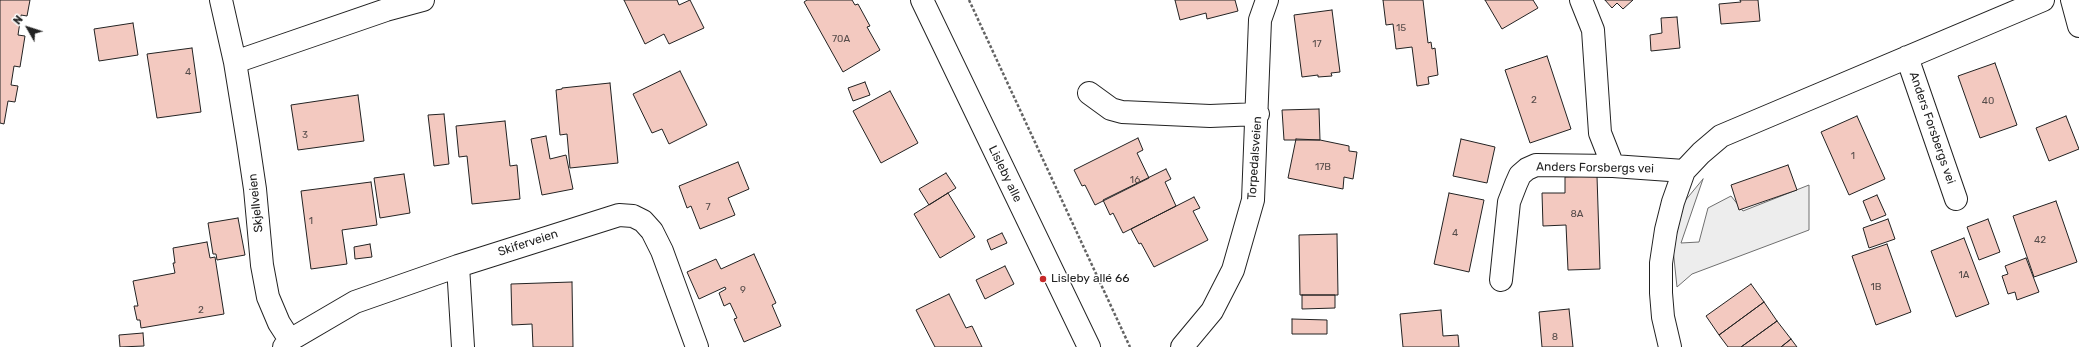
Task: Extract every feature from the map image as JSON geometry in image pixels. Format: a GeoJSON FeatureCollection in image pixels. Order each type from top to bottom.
{"type":"FeatureCollection","features":[{"type":"Feature","properties":{"kind":"street","name":"Skjellveien"},"geometry":{"type":"LineString","coordinates":[[221,0],[235,62],[255,189],[262,265],[267,290],[287,344]]}},
{"type":"Feature","properties":{"kind":"street"},"geometry":{"type":"LineString","coordinates":[[235,62],[386,10],[423,0]]}},
{"type":"Feature","properties":{"kind":"street","name":"Lisleby alle"},"geometry":{"type":"LineString","coordinates":[[922,0],[1089,347]]}},
{"type":"Feature","properties":{"kind":"street","name":"Torpedalsveien"},"geometry":{"type":"LineString","coordinates":[[1182,347],[1212,311],[1233,270],[1253,200],[1258,114],[1260,20],[1267,0]]}},
{"type":"Feature","properties":{"kind":"street"},"geometry":{"type":"LineString","coordinates":[[1581,0],[1593,30],[1600,133],[1613,166]]}},
{"type":"Feature","properties":{"kind":"street","name":"Anders Forsbergs vei"},"geometry":{"type":"LineString","coordinates":[[1670,347],[1663,317],[1661,263],[1666,230],[1684,171],[1701,153],[1721,136],[2043,0]]}},
{"type":"Feature","properties":{"kind":"street"},"geometry":{"type":"LineString","coordinates":[[2072,0],[2079,26]]}},
{"type":"Feature","properties":{"kind":"street","name":"Anders Forsbergs vei"},"geometry":{"type":"LineString","coordinates":[[1908,57],[1956,199]]}},
{"type":"Feature","properties":{"kind":"street"},"geometry":{"type":"LineString","coordinates":[[1089,93],[1111,109],[1122,112],[1210,116],[1258,114]]}},
{"type":"Feature","properties":{"kind":"street","name":"Anders Forsbergs vei"},"geometry":{"type":"LineString","coordinates":[[1501,280],[1510,202],[1520,175],[1527,169],[1536,165],[1613,166],[1684,171]]}},
{"type":"Feature","properties":{"kind":"street","name":"Skiferveien"},"geometry":{"type":"LineString","coordinates":[[287,344],[355,302],[458,266],[619,215],[633,216],[643,221],[652,231],[662,251],[697,347]]}},
{"type":"Feature","properties":{"kind":"street"},"geometry":{"type":"LineString","coordinates":[[458,266],[464,347]]}},
{"type":"Feature","properties":{"kind":"path"},"geometry":{"type":"LineString","coordinates":[[969,0],[1130,347]]}},
{"type":"Feature","properties":{"kind":"shaded area"},"geometry":{"type":"Polygon","coordinates":[[[1703,179],[1681,243],[1699,242],[1708,208],[1731,196],[1743,211],[1809,185],[1809,230],[1692,274],[1677,287],[1673,249],[1684,202],[1703,179]]]}},
{"type":"Feature","properties":{"kind":"building"},"geometry":{"type":"Polygon","coordinates":[[[0,0],[30,0],[27,16],[21,15],[18,35],[25,36],[20,67],[14,66],[11,85],[18,86],[15,102],[8,101],[4,124],[0,123],[0,0]]]}},
{"type":"Feature","properties":{"kind":"building"},"geometry":{"type":"Polygon","coordinates":[[[624,0],[677,0],[679,5],[690,0],[704,28],[669,44],[664,34],[645,44],[624,0]]]}},
{"type":"Feature","properties":{"kind":"building"},"geometry":{"type":"Polygon","coordinates":[[[807,0],[852,0],[855,5],[858,4],[870,26],[867,27],[880,50],[843,72],[804,2],[807,0]]]}},
{"type":"Feature","properties":{"kind":"building"},"geometry":{"type":"Polygon","coordinates":[[[1175,0],[1235,0],[1238,11],[1207,19],[1206,13],[1180,20],[1175,0]]]}},
{"type":"Feature","properties":{"kind":"building"},"geometry":{"type":"Polygon","coordinates":[[[1383,0],[1423,0],[1428,43],[1431,42],[1432,49],[1435,48],[1438,75],[1428,77],[1429,84],[1417,86],[1412,47],[1396,49],[1393,24],[1386,25],[1383,0]]]}},
{"type":"Feature","properties":{"kind":"building"},"geometry":{"type":"Polygon","coordinates":[[[1485,0],[1533,0],[1538,8],[1502,29],[1485,0]]]}},
{"type":"Feature","properties":{"kind":"building"},"geometry":{"type":"Polygon","coordinates":[[[1605,0],[1633,0],[1623,9],[1617,3],[1612,8],[1605,0]]]}},
{"type":"Feature","properties":{"kind":"building"},"geometry":{"type":"Polygon","coordinates":[[[1740,0],[1758,0],[1760,21],[1721,24],[1719,4],[1741,2],[1740,0]]]}},
{"type":"Feature","properties":{"kind":"building"},"geometry":{"type":"Polygon","coordinates":[[[1332,10],[1340,72],[1331,73],[1332,76],[1318,77],[1318,75],[1302,77],[1294,15],[1332,10]]]}},
{"type":"Feature","properties":{"kind":"building"},"geometry":{"type":"Polygon","coordinates":[[[1677,17],[1680,48],[1651,51],[1650,35],[1662,33],[1661,18],[1677,17]]]}},
{"type":"Feature","properties":{"kind":"building"},"geometry":{"type":"Polygon","coordinates":[[[133,23],[138,55],[99,61],[94,29],[133,23]]]}},
{"type":"Feature","properties":{"kind":"building"},"geometry":{"type":"Polygon","coordinates":[[[192,48],[201,112],[157,118],[147,54],[192,48]]]}},
{"type":"Feature","properties":{"kind":"building"},"geometry":{"type":"Polygon","coordinates":[[[1547,56],[1571,129],[1530,143],[1505,70],[1547,56]]]}},
{"type":"Feature","properties":{"kind":"building"},"geometry":{"type":"Polygon","coordinates":[[[1995,63],[2017,125],[1980,138],[1958,76],[1995,63]]]}},
{"type":"Feature","properties":{"kind":"building"},"geometry":{"type":"Polygon","coordinates":[[[680,71],[707,125],[669,144],[662,129],[652,133],[633,94],[680,71]]]}},
{"type":"Feature","properties":{"kind":"building"},"geometry":{"type":"Polygon","coordinates":[[[865,82],[870,95],[853,101],[848,88],[865,82]]]}},
{"type":"Feature","properties":{"kind":"building"},"geometry":{"type":"Polygon","coordinates":[[[610,83],[618,163],[570,168],[567,134],[560,135],[556,90],[562,88],[610,83]]]}},
{"type":"Feature","properties":{"kind":"building"},"geometry":{"type":"Polygon","coordinates":[[[890,91],[918,143],[881,163],[853,111],[890,91]]]}},
{"type":"Feature","properties":{"kind":"building"},"geometry":{"type":"Polygon","coordinates":[[[358,95],[364,141],[298,150],[291,105],[358,95]]]}},
{"type":"Feature","properties":{"kind":"building"},"geometry":{"type":"Polygon","coordinates":[[[1319,109],[1320,140],[1284,140],[1282,110],[1319,109]]]}},
{"type":"Feature","properties":{"kind":"building"},"geometry":{"type":"Polygon","coordinates":[[[444,114],[449,164],[434,166],[428,115],[444,114]]]}},
{"type":"Feature","properties":{"kind":"building"},"geometry":{"type":"Polygon","coordinates":[[[1857,116],[1885,179],[1849,195],[1821,132],[1857,116]]]}},
{"type":"Feature","properties":{"kind":"building"},"geometry":{"type":"Polygon","coordinates":[[[2066,116],[2079,149],[2049,161],[2036,128],[2066,116]]]}},
{"type":"Feature","properties":{"kind":"building"},"geometry":{"type":"Polygon","coordinates":[[[505,121],[510,166],[517,165],[520,199],[472,204],[467,156],[459,157],[456,126],[505,121]]]}},
{"type":"Feature","properties":{"kind":"building"},"geometry":{"type":"Polygon","coordinates":[[[546,136],[550,159],[566,155],[573,189],[542,195],[531,139],[546,136]]]}},
{"type":"Feature","properties":{"kind":"building"},"geometry":{"type":"Polygon","coordinates":[[[1138,138],[1143,150],[1137,153],[1149,178],[1095,205],[1085,185],[1082,186],[1074,170],[1138,138]]]}},
{"type":"Feature","properties":{"kind":"building"},"geometry":{"type":"Polygon","coordinates":[[[1296,139],[1320,140],[1349,146],[1349,151],[1357,152],[1353,179],[1344,177],[1343,189],[1288,178],[1296,139]]]}},
{"type":"Feature","properties":{"kind":"building"},"geometry":{"type":"Polygon","coordinates":[[[1461,139],[1495,147],[1487,183],[1453,176],[1461,139]]]}},
{"type":"Feature","properties":{"kind":"building"},"geometry":{"type":"Polygon","coordinates":[[[738,162],[749,189],[728,198],[735,215],[700,229],[691,206],[687,208],[679,186],[738,162]]]}},
{"type":"Feature","properties":{"kind":"building"},"geometry":{"type":"Polygon","coordinates":[[[1788,165],[1797,190],[1739,210],[1731,185],[1788,165]]]}},
{"type":"Feature","properties":{"kind":"building"},"geometry":{"type":"Polygon","coordinates":[[[1166,169],[1171,179],[1165,182],[1176,206],[1123,233],[1113,213],[1110,215],[1103,200],[1166,169]]]}},
{"type":"Feature","properties":{"kind":"building"},"geometry":{"type":"Polygon","coordinates":[[[946,173],[956,188],[929,205],[919,189],[946,173]]]}},
{"type":"Feature","properties":{"kind":"building"},"geometry":{"type":"Polygon","coordinates":[[[404,174],[410,213],[380,218],[374,178],[404,174]]]}},
{"type":"Feature","properties":{"kind":"building"},"geometry":{"type":"Polygon","coordinates":[[[1597,176],[1600,269],[1568,270],[1566,225],[1543,226],[1542,193],[1565,193],[1565,177],[1597,176]]]}},
{"type":"Feature","properties":{"kind":"building"},"geometry":{"type":"Polygon","coordinates":[[[371,182],[377,225],[342,230],[347,264],[311,269],[301,191],[371,182]]]}},
{"type":"Feature","properties":{"kind":"building"},"geometry":{"type":"Polygon","coordinates":[[[948,193],[975,237],[940,258],[914,214],[948,193]]]}},
{"type":"Feature","properties":{"kind":"building"},"geometry":{"type":"Polygon","coordinates":[[[1449,193],[1484,200],[1469,272],[1434,264],[1449,193]]]}},
{"type":"Feature","properties":{"kind":"building"},"geometry":{"type":"Polygon","coordinates":[[[1877,195],[1886,215],[1871,221],[1863,201],[1877,195]]]}},
{"type":"Feature","properties":{"kind":"building"},"geometry":{"type":"Polygon","coordinates":[[[1194,197],[1200,208],[1193,211],[1208,240],[1154,267],[1141,243],[1139,244],[1131,229],[1194,197]]]}},
{"type":"Feature","properties":{"kind":"building"},"geometry":{"type":"Polygon","coordinates":[[[2056,201],[2077,262],[2034,277],[2013,216],[2056,201]]]}},
{"type":"Feature","properties":{"kind":"building"},"geometry":{"type":"Polygon","coordinates":[[[238,218],[245,255],[217,260],[216,254],[213,254],[208,223],[238,218]]]}},
{"type":"Feature","properties":{"kind":"building"},"geometry":{"type":"Polygon","coordinates":[[[1888,219],[1895,239],[1869,248],[1863,228],[1888,219]]]}},
{"type":"Feature","properties":{"kind":"building"},"geometry":{"type":"Polygon","coordinates":[[[1988,219],[2000,252],[1979,260],[1967,227],[1988,219]]]}},
{"type":"Feature","properties":{"kind":"building"},"geometry":{"type":"Polygon","coordinates":[[[1002,233],[1007,243],[991,250],[987,240],[1002,233]]]}},
{"type":"Feature","properties":{"kind":"building"},"geometry":{"type":"Polygon","coordinates":[[[1337,234],[1338,295],[1300,295],[1299,235],[1337,234]]]}},
{"type":"Feature","properties":{"kind":"building"},"geometry":{"type":"Polygon","coordinates":[[[1964,238],[1989,304],[1956,317],[1931,251],[1964,238]]]}},
{"type":"Feature","properties":{"kind":"building"},"geometry":{"type":"Polygon","coordinates":[[[207,242],[210,258],[215,257],[224,314],[141,328],[140,320],[137,320],[134,306],[138,306],[133,281],[175,273],[173,248],[207,242]]]}},
{"type":"Feature","properties":{"kind":"building"},"geometry":{"type":"Polygon","coordinates":[[[370,244],[372,257],[355,259],[354,247],[370,244]]]}},
{"type":"Feature","properties":{"kind":"building"},"geometry":{"type":"Polygon","coordinates":[[[1887,244],[1911,312],[1876,325],[1852,256],[1887,244]]]}},
{"type":"Feature","properties":{"kind":"building"},"geometry":{"type":"Polygon","coordinates":[[[754,254],[776,303],[772,305],[781,326],[744,342],[734,319],[737,318],[730,303],[724,306],[719,293],[726,289],[725,287],[699,299],[687,272],[716,259],[721,269],[754,254]]]}},
{"type":"Feature","properties":{"kind":"building"},"geometry":{"type":"Polygon","coordinates":[[[2026,258],[2039,292],[2017,300],[2015,292],[2008,294],[2002,276],[2008,274],[2005,266],[2026,258]]]}},
{"type":"Feature","properties":{"kind":"building"},"geometry":{"type":"Polygon","coordinates":[[[1005,266],[1014,284],[985,299],[976,280],[1005,266]]]}},
{"type":"Feature","properties":{"kind":"building"},"geometry":{"type":"Polygon","coordinates":[[[572,282],[573,347],[533,347],[532,324],[512,325],[511,284],[572,282]]]}},
{"type":"Feature","properties":{"kind":"building"},"geometry":{"type":"Polygon","coordinates":[[[1751,284],[1764,302],[1719,335],[1706,316],[1751,284]]]}},
{"type":"Feature","properties":{"kind":"building"},"geometry":{"type":"Polygon","coordinates":[[[949,294],[966,328],[972,326],[982,347],[935,347],[916,310],[949,294]]]}},
{"type":"Feature","properties":{"kind":"building"},"geometry":{"type":"Polygon","coordinates":[[[1302,295],[1335,295],[1335,308],[1302,309],[1302,295]]]}},
{"type":"Feature","properties":{"kind":"building"},"geometry":{"type":"Polygon","coordinates":[[[1764,302],[1777,321],[1741,347],[1728,347],[1719,335],[1764,302]]]}},
{"type":"Feature","properties":{"kind":"building"},"geometry":{"type":"Polygon","coordinates":[[[1569,309],[1573,347],[1542,347],[1539,312],[1569,309]]]}},
{"type":"Feature","properties":{"kind":"building"},"geometry":{"type":"Polygon","coordinates":[[[1441,310],[1443,336],[1458,335],[1459,347],[1403,347],[1400,314],[1441,310]]]}},
{"type":"Feature","properties":{"kind":"building"},"geometry":{"type":"Polygon","coordinates":[[[1292,319],[1327,320],[1327,334],[1292,334],[1292,319]]]}},
{"type":"Feature","properties":{"kind":"building"},"geometry":{"type":"Polygon","coordinates":[[[1777,321],[1791,339],[1781,347],[1741,347],[1777,321]]]}},
{"type":"Feature","properties":{"kind":"building"},"geometry":{"type":"Polygon","coordinates":[[[143,333],[144,346],[120,347],[119,335],[143,333]]]}},
{"type":"Feature","properties":{"kind":"building"},"geometry":{"type":"Polygon","coordinates":[[[1791,339],[1797,347],[1781,347],[1791,339]]]}},
{"type":"Feature","properties":{"kind":"place","name":"Lisleby allé 66"},"geometry":{"type":"Point","coordinates":[1043,279]}}]}
